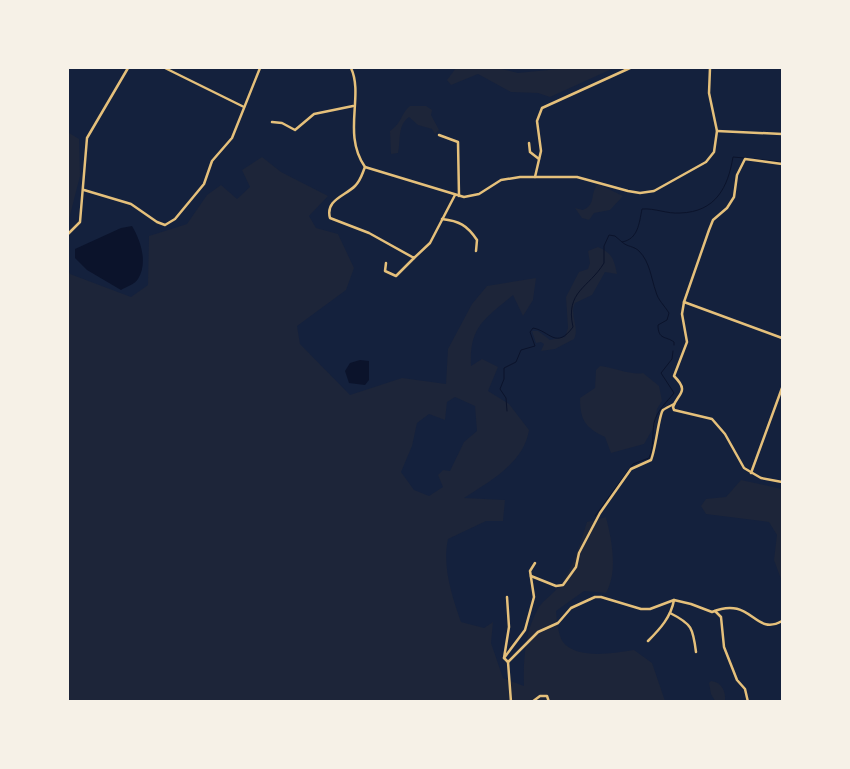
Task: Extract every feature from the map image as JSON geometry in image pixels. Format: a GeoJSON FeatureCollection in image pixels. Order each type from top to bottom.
{"type":"FeatureCollection","features":[{"type":"Feature","properties":{"kind":"street"},"geometry":{"type":"LineString","coordinates":[[68,234],[80,222],[87,138],[128,68]]}},
{"type":"Feature","properties":{"kind":"street"},"geometry":{"type":"LineString","coordinates":[[165,68],[244,106]]}},
{"type":"Feature","properties":{"kind":"street"},"geometry":{"type":"LineString","coordinates":[[84,190],[131,204],[157,222],[165,225],[176,219],[204,184],[212,161],[232,138],[260,68]]}},
{"type":"Feature","properties":{"kind":"street"},"geometry":{"type":"LineString","coordinates":[[351,68],[356,78],[353,106],[355,140],[359,158],[365,167],[464,197],[479,194],[502,180],[535,177],[577,177],[611,187],[649,193],[706,162],[714,152],[717,131],[709,93],[710,68]]}},
{"type":"Feature","properties":{"kind":"street"},"geometry":{"type":"LineString","coordinates":[[535,177],[541,151],[537,121],[542,108],[630,68]]}},
{"type":"Feature","properties":{"kind":"street"},"geometry":{"type":"LineString","coordinates":[[272,122],[282,123],[295,130],[314,114],[353,106]]}},
{"type":"Feature","properties":{"kind":"street"},"geometry":{"type":"LineString","coordinates":[[717,131],[782,134]]}},
{"type":"Feature","properties":{"kind":"street"},"geometry":{"type":"LineString","coordinates":[[439,135],[458,142],[459,196]]}},
{"type":"Feature","properties":{"kind":"street"},"geometry":{"type":"LineString","coordinates":[[529,143],[530,152],[539,159]]}},
{"type":"Feature","properties":{"kind":"street"},"geometry":{"type":"LineString","coordinates":[[531,576],[556,586],[563,584],[576,567],[579,554],[600,513],[631,469],[651,460],[659,434],[660,416],[663,410],[679,400],[682,389],[681,384],[674,376],[687,342],[682,314],[684,302],[713,220],[727,208],[734,197],[737,175],[745,159],[782,164]]}},
{"type":"Feature","properties":{"kind":"street"},"geometry":{"type":"LineString","coordinates":[[365,167],[360,180],[354,187],[333,201],[328,212],[330,218],[369,233],[414,258]]}},
{"type":"Feature","properties":{"kind":"street"},"geometry":{"type":"LineString","coordinates":[[386,263],[385,271],[396,276],[430,243],[455,195]]}},
{"type":"Feature","properties":{"kind":"street"},"geometry":{"type":"LineString","coordinates":[[442,219],[456,221],[466,226],[477,240],[476,251]]}},
{"type":"Feature","properties":{"kind":"street"},"geometry":{"type":"LineString","coordinates":[[684,302],[782,338]]}},
{"type":"Feature","properties":{"kind":"street"},"geometry":{"type":"LineString","coordinates":[[751,473],[782,388]]}},
{"type":"Feature","properties":{"kind":"street"},"geometry":{"type":"LineString","coordinates":[[674,404],[674,410],[712,420],[725,434],[744,468],[761,478],[782,482]]}},
{"type":"Feature","properties":{"kind":"street"},"geometry":{"type":"LineString","coordinates":[[504,658],[525,630],[534,597],[530,572],[534,563]]}},
{"type":"Feature","properties":{"kind":"street"},"geometry":{"type":"LineString","coordinates":[[504,658],[509,627],[507,597]]}},
{"type":"Feature","properties":{"kind":"street"},"geometry":{"type":"LineString","coordinates":[[508,662],[538,632],[558,623],[571,608],[595,597],[601,597],[641,609],[650,609],[674,600],[690,604],[707,612],[730,607],[747,612],[751,617],[763,624],[773,625],[782,621]]}},
{"type":"Feature","properties":{"kind":"street"},"geometry":{"type":"LineString","coordinates":[[648,641],[670,614],[674,600]]}},
{"type":"Feature","properties":{"kind":"street"},"geometry":{"type":"LineString","coordinates":[[715,611],[721,617],[724,647],[737,680],[745,689],[748,702]]}},
{"type":"Feature","properties":{"kind":"street"},"geometry":{"type":"LineString","coordinates":[[670,614],[687,622],[692,628],[696,652]]}},
{"type":"Feature","properties":{"kind":"street"},"geometry":{"type":"LineString","coordinates":[[504,658],[508,662],[511,702]]}},
{"type":"Feature","properties":{"kind":"street"},"geometry":{"type":"LineString","coordinates":[[532,702],[540,696],[547,696],[549,702]]}},
{"type":"Feature","properties":{"kind":"shaded area"},"geometry":{"type":"Polygon","coordinates":[[[456,68],[497,68],[518,73],[568,68],[614,68],[550,97],[538,93],[511,92],[478,74],[451,85],[447,80],[456,68]]]}},
{"type":"Feature","properties":{"kind":"shaded area"},"geometry":{"type":"Polygon","coordinates":[[[68,103],[69,133],[79,139],[80,176],[68,223],[68,103]]]}},
{"type":"Feature","properties":{"kind":"shaded area"},"geometry":{"type":"Polygon","coordinates":[[[410,106],[426,106],[432,110],[431,115],[439,130],[435,134],[432,129],[418,125],[409,117],[401,129],[398,153],[391,154],[390,131],[397,125],[410,106]]]}},
{"type":"Feature","properties":{"kind":"shaded area"},"geometry":{"type":"Polygon","coordinates":[[[262,157],[281,172],[328,196],[309,216],[316,228],[338,234],[354,268],[346,290],[297,326],[300,344],[350,395],[402,378],[446,384],[448,349],[472,304],[487,286],[536,278],[533,300],[523,316],[513,295],[487,317],[476,332],[473,341],[471,366],[482,359],[498,367],[488,391],[509,404],[529,430],[526,442],[513,462],[495,478],[464,498],[505,500],[503,521],[486,521],[448,539],[446,550],[447,571],[454,602],[461,622],[484,628],[493,622],[491,643],[503,678],[524,686],[526,645],[534,616],[541,604],[558,588],[565,578],[576,555],[587,522],[606,517],[613,556],[610,585],[606,593],[584,591],[556,611],[560,635],[563,642],[569,648],[577,651],[607,654],[634,650],[652,663],[665,701],[68,701],[68,269],[70,274],[131,297],[148,285],[149,236],[187,224],[207,195],[221,185],[237,199],[250,187],[242,170],[262,157]],[[455,397],[447,402],[445,420],[429,414],[417,423],[412,446],[401,472],[414,490],[429,496],[443,487],[438,475],[443,470],[450,471],[464,442],[477,431],[475,406],[455,397]]]}},
{"type":"Feature","properties":{"kind":"shaded area"},"geometry":{"type":"Polygon","coordinates":[[[598,184],[623,196],[610,210],[594,213],[589,220],[582,218],[575,208],[583,210],[590,205],[598,184]]]}},
{"type":"Feature","properties":{"kind":"shaded area"},"geometry":{"type":"Polygon","coordinates":[[[132,226],[142,252],[143,266],[138,279],[130,285],[121,290],[87,270],[75,258],[75,249],[121,228],[132,226]]]}},
{"type":"Feature","properties":{"kind":"shaded area"},"geometry":{"type":"Polygon","coordinates":[[[598,247],[612,257],[617,274],[605,272],[592,295],[575,303],[573,312],[576,334],[574,339],[555,349],[541,351],[544,344],[541,342],[536,343],[532,331],[538,331],[550,340],[565,337],[568,328],[566,297],[579,272],[588,269],[590,263],[588,251],[598,247]]]}},
{"type":"Feature","properties":{"kind":"shaded area"},"geometry":{"type":"Polygon","coordinates":[[[360,360],[369,361],[369,380],[365,385],[349,383],[345,371],[350,363],[360,360]]]}},
{"type":"Feature","properties":{"kind":"shaded area"},"geometry":{"type":"Polygon","coordinates":[[[600,366],[639,374],[643,373],[659,386],[662,401],[657,409],[655,425],[644,444],[611,453],[605,437],[585,423],[581,413],[580,398],[595,388],[596,370],[600,366]]]}},
{"type":"Feature","properties":{"kind":"shaded area"},"geometry":{"type":"Polygon","coordinates":[[[741,480],[782,489],[781,579],[774,560],[777,535],[769,522],[706,514],[701,506],[706,499],[726,497],[741,480]]]}},
{"type":"Feature","properties":{"kind":"shaded area"},"geometry":{"type":"Polygon","coordinates":[[[711,681],[721,685],[725,694],[725,701],[715,701],[711,694],[709,683],[711,681]]]}},
{"type":"Feature","properties":{"kind":"waterway"},"geometry":{"type":"LineString","coordinates":[[507,411],[506,398],[500,389],[504,379],[504,368],[516,362],[521,350],[535,346],[530,332],[533,328],[557,338],[567,334],[573,327],[572,305],[580,291],[604,263],[604,246],[609,235],[615,236],[622,242],[631,238],[637,230],[642,209],[680,213],[692,212],[703,208],[711,203],[724,188],[733,157],[744,158]]}},
{"type":"Feature","properties":{"kind":"waterway"},"geometry":{"type":"LineString","coordinates":[[755,159],[782,162]]}},
{"type":"Feature","properties":{"kind":"waterway"},"geometry":{"type":"LineString","coordinates":[[622,242],[637,249],[646,260],[657,295],[669,313],[667,320],[658,325],[658,330],[663,337],[674,342],[674,345]]}},
{"type":"Feature","properties":{"kind":"waterway"},"geometry":{"type":"LineString","coordinates":[[595,516],[633,464],[649,458],[652,450],[655,418],[674,393],[661,373],[672,359],[673,351]]}}]}
